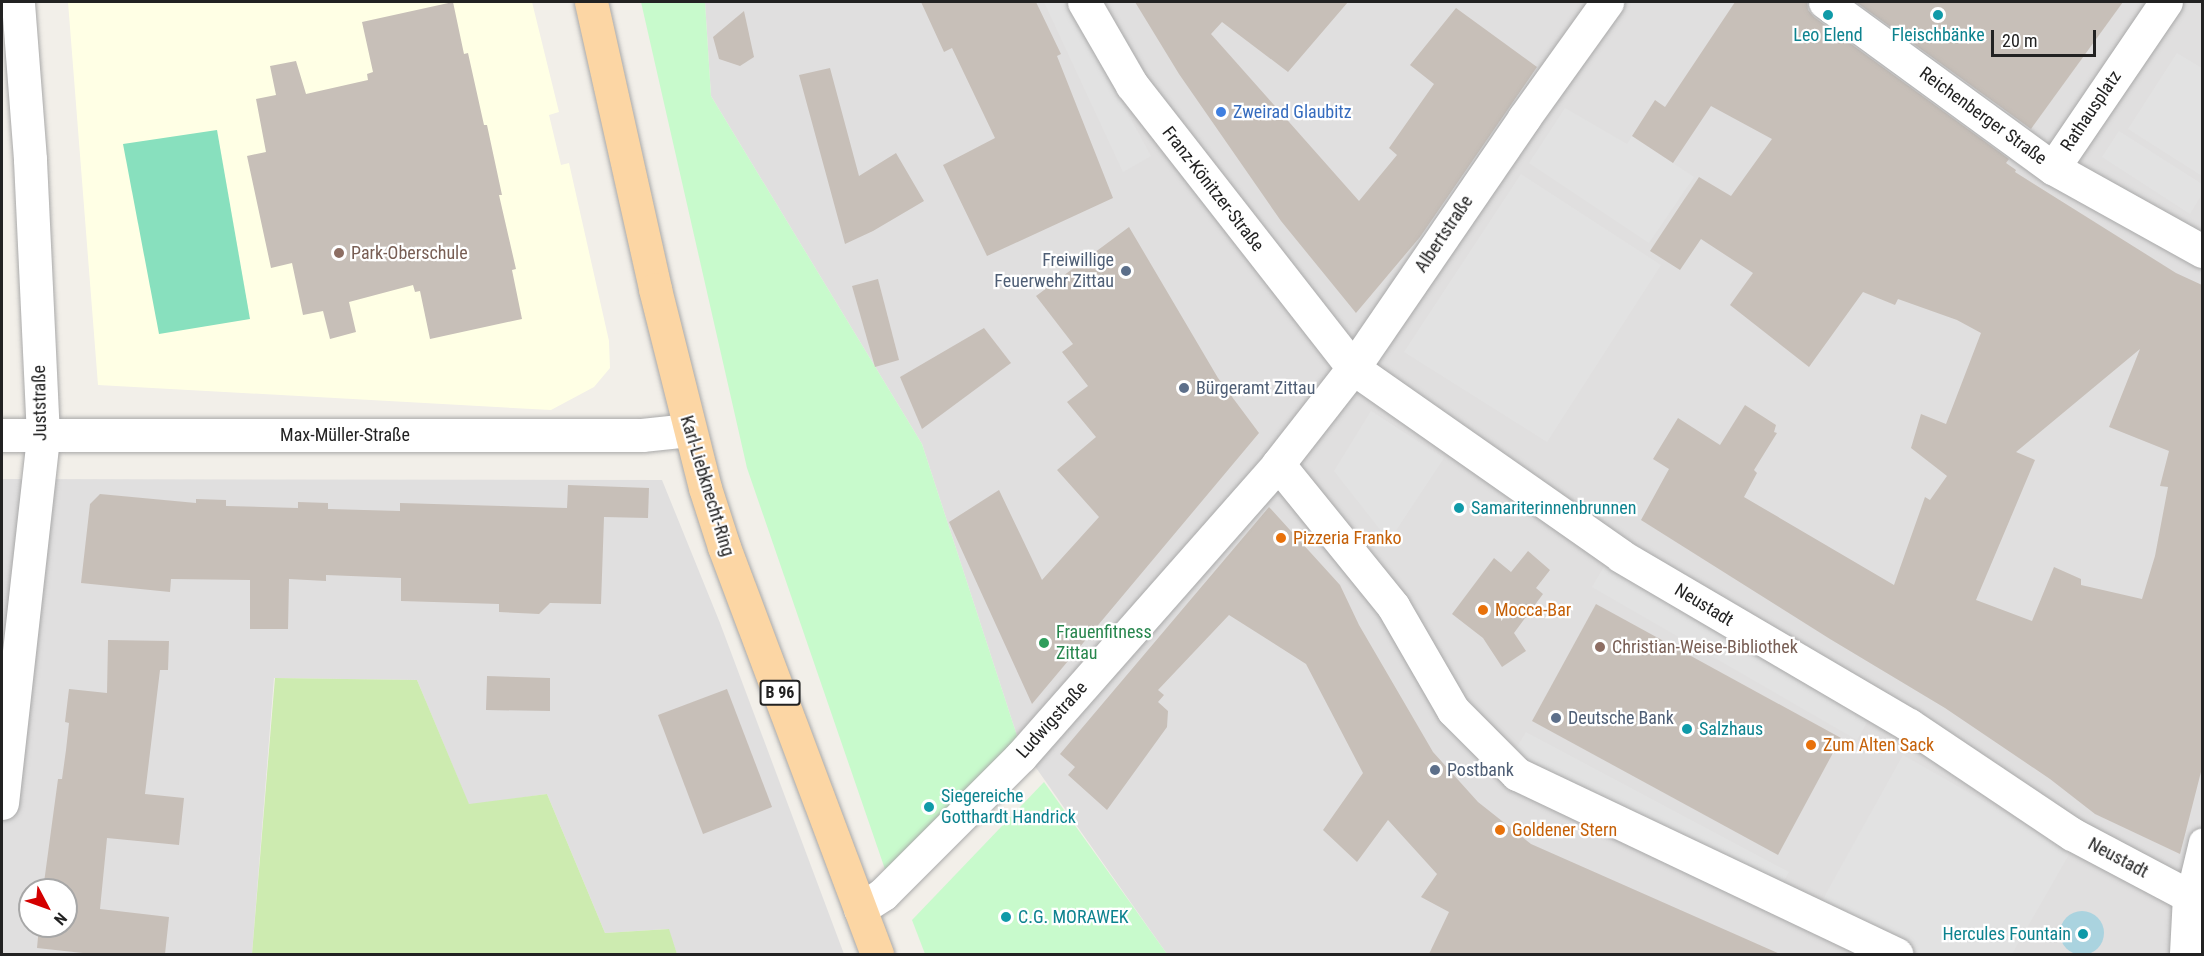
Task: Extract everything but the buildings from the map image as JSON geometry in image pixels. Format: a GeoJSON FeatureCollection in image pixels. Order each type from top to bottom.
{"type":"FeatureCollection","features":[{"type":"Feature","properties":{"kind":"main road","name":"Karl-Liebknecht-Ring"},"geometry":{"type":"LineString","coordinates":[[591,2],[689,430],[724,547],[877,954]]}},
{"type":"Feature","properties":{"kind":"street","name":"Juststraße"},"geometry":{"type":"LineString","coordinates":[[2,803],[43,436],[30,159],[18,2]]}},
{"type":"Feature","properties":{"kind":"street","name":"Franz-Könitzer-Straße"},"geometry":{"type":"LineString","coordinates":[[1084,2],[1132,85],[1353,368]]}},
{"type":"Feature","properties":{"kind":"street","name":"Albertstraße"},"geometry":{"type":"LineString","coordinates":[[1278,464],[1353,368],[1524,118],[1607,2]]}},
{"type":"Feature","properties":{"kind":"street","name":"Reichenberger Straße"},"geometry":{"type":"LineString","coordinates":[[1825,2],[2053,168]]}},
{"type":"Feature","properties":{"kind":"street","name":"Rathausplatz"},"geometry":{"type":"LineString","coordinates":[[2166,2],[2053,168],[2202,251]]}},
{"type":"Feature","properties":{"kind":"street","name":"Neustadt"},"geometry":{"type":"LineString","coordinates":[[1353,368],[1622,556],[1909,725],[2072,834],[2189,896]]}},
{"type":"Feature","properties":{"kind":"street","name":"Max-Müller-Straße"},"geometry":{"type":"LineString","coordinates":[[2,435],[642,435],[689,430]]}},
{"type":"Feature","properties":{"kind":"street","name":"Ludwigstraße"},"geometry":{"type":"LineString","coordinates":[[860,909],[883,894],[1021,756],[1278,464]]}},
{"type":"Feature","properties":{"kind":"street"},"geometry":{"type":"LineString","coordinates":[[1278,464],[1393,606],[1453,710],[1517,774],[1896,954]]}},
{"type":"Feature","properties":{"kind":"street"},"geometry":{"type":"LineString","coordinates":[[2192,951],[2189,896],[2202,842]]}},
{"type":"Feature","properties":{"kind":"shaded area","name":"Park-Oberschule"},"geometry":{"type":"Polygon","coordinates":[[[68,2],[532,2],[559,112],[549,115],[561,165],[569,163],[609,341],[610,368],[594,387],[551,410],[98,385],[68,2]]]}},
{"type":"Feature","properties":{"kind":"shaded area"},"geometry":{"type":"Polygon","coordinates":[[[705,2],[2202,2],[2202,954],[1167,954],[1020,745],[922,444],[711,96],[705,2]]]}},
{"type":"Feature","properties":{"kind":"shaded area"},"geometry":{"type":"Polygon","coordinates":[[[1044,2],[1067,2],[1151,156],[1123,172],[1044,2]]]}},
{"type":"Feature","properties":{"kind":"shaded area"},"geometry":{"type":"Polygon","coordinates":[[[2177,53],[2202,68],[2202,176],[2128,129],[2177,53]]]}},
{"type":"Feature","properties":{"kind":"shaded area"},"geometry":{"type":"Polygon","coordinates":[[[1565,108],[1627,144],[1632,136],[1694,177],[1649,243],[1529,163],[1565,108]]]}},
{"type":"Feature","properties":{"kind":"shaded area"},"geometry":{"type":"Polygon","coordinates":[[[2119,131],[2202,184],[2202,194],[2190,214],[2102,157],[2119,131]]]}},
{"type":"Feature","properties":{"kind":"shaded area"},"geometry":{"type":"Polygon","coordinates":[[[1521,174],[1661,265],[1547,442],[1404,352],[1521,174]]]}},
{"type":"Feature","properties":{"kind":"shaded area"},"geometry":{"type":"Polygon","coordinates":[[[1371,411],[1444,458],[1389,541],[1334,471],[1371,411]]]}},
{"type":"Feature","properties":{"kind":"shaded area"},"geometry":{"type":"Polygon","coordinates":[[[2,479],[662,480],[720,623],[844,954],[677,954],[668,929],[605,933],[547,794],[469,805],[417,680],[274,678],[252,954],[2,954],[2,479]]]}},
{"type":"Feature","properties":{"kind":"shaded area"},"geometry":{"type":"Polygon","coordinates":[[[1605,565],[1869,719],[1857,740],[1592,587],[1605,565]]]}},
{"type":"Feature","properties":{"kind":"shaded area"},"geometry":{"type":"Polygon","coordinates":[[[1526,732],[1789,872],[1777,891],[1514,752],[1526,732]]]}},
{"type":"Feature","properties":{"kind":"shaded area"},"geometry":{"type":"Polygon","coordinates":[[[1903,755],[2071,851],[2012,954],[1921,954],[1822,901],[1903,755]]]}},
{"type":"Feature","properties":{"kind":"green space"},"geometry":{"type":"Polygon","coordinates":[[[641,2],[705,2],[711,96],[922,444],[1020,745],[888,878],[747,468],[641,2]]]}},
{"type":"Feature","properties":{"kind":"green space"},"geometry":{"type":"Polygon","coordinates":[[[217,130],[250,319],[159,334],[123,144],[217,130]]]}},
{"type":"Feature","properties":{"kind":"green space"},"geometry":{"type":"Polygon","coordinates":[[[275,678],[417,680],[469,804],[547,794],[605,933],[669,929],[677,954],[252,954],[275,678]]]}},
{"type":"Feature","properties":{"kind":"green space"},"geometry":{"type":"Polygon","coordinates":[[[1044,782],[1167,954],[925,954],[912,920],[1044,782]]]}},
{"type":"Feature","properties":{"kind":"water"},"geometry":{"type":"Polygon","coordinates":[[[2082,911],[2097,918],[2104,933],[2097,948],[2082,955],[2067,948],[2060,933],[2067,918],[2082,911]]]}},
{"type":"Feature","properties":{"kind":"place","name":"Leo Elend"},"geometry":{"type":"Point","coordinates":[1828,15]}},
{"type":"Feature","properties":{"kind":"place","name":"Fleischbänke"},"geometry":{"type":"Point","coordinates":[1938,15]}},
{"type":"Feature","properties":{"kind":"place","name":"Zweirad Glaubitz"},"geometry":{"type":"Point","coordinates":[1221,112]}},
{"type":"Feature","properties":{"kind":"place","name":"Park-Oberschule"},"geometry":{"type":"Point","coordinates":[339,253]}},
{"type":"Feature","properties":{"kind":"place","name":"Freiwillige Feuerwehr Zittau"},"geometry":{"type":"Point","coordinates":[1126,271]}},
{"type":"Feature","properties":{"kind":"place","name":"Bürgeramt Zittau"},"geometry":{"type":"Point","coordinates":[1184,388]}},
{"type":"Feature","properties":{"kind":"place","name":"Samariterinnenbrunnen"},"geometry":{"type":"Point","coordinates":[1459,508]}},
{"type":"Feature","properties":{"kind":"place","name":"Pizzeria Franko"},"geometry":{"type":"Point","coordinates":[1281,538]}},
{"type":"Feature","properties":{"kind":"place","name":"Mocca-Bar"},"geometry":{"type":"Point","coordinates":[1483,610]}},
{"type":"Feature","properties":{"kind":"place","name":"Frauenfitness Zittau"},"geometry":{"type":"Point","coordinates":[1044,643]}},
{"type":"Feature","properties":{"kind":"place","name":"Christian-Weise-Bibliothek"},"geometry":{"type":"Point","coordinates":[1600,647]}},
{"type":"Feature","properties":{"kind":"place","name":"Deutsche Bank"},"geometry":{"type":"Point","coordinates":[1556,718]}},
{"type":"Feature","properties":{"kind":"place","name":"Salzhaus"},"geometry":{"type":"Point","coordinates":[1687,729]}},
{"type":"Feature","properties":{"kind":"place","name":"Zum Alten Sack"},"geometry":{"type":"Point","coordinates":[1811,745]}},
{"type":"Feature","properties":{"kind":"place","name":"Postbank"},"geometry":{"type":"Point","coordinates":[1435,770]}},
{"type":"Feature","properties":{"kind":"place","name":"Siegereiche Gotthardt Handrick"},"geometry":{"type":"Point","coordinates":[929,807]}},
{"type":"Feature","properties":{"kind":"place","name":"Goldener Stern"},"geometry":{"type":"Point","coordinates":[1500,830]}},
{"type":"Feature","properties":{"kind":"place","name":"C.G. MORAWEK"},"geometry":{"type":"Point","coordinates":[1006,917]}},
{"type":"Feature","properties":{"kind":"place","name":"Hercules Fountain"},"geometry":{"type":"Point","coordinates":[2083,934]}}]}
